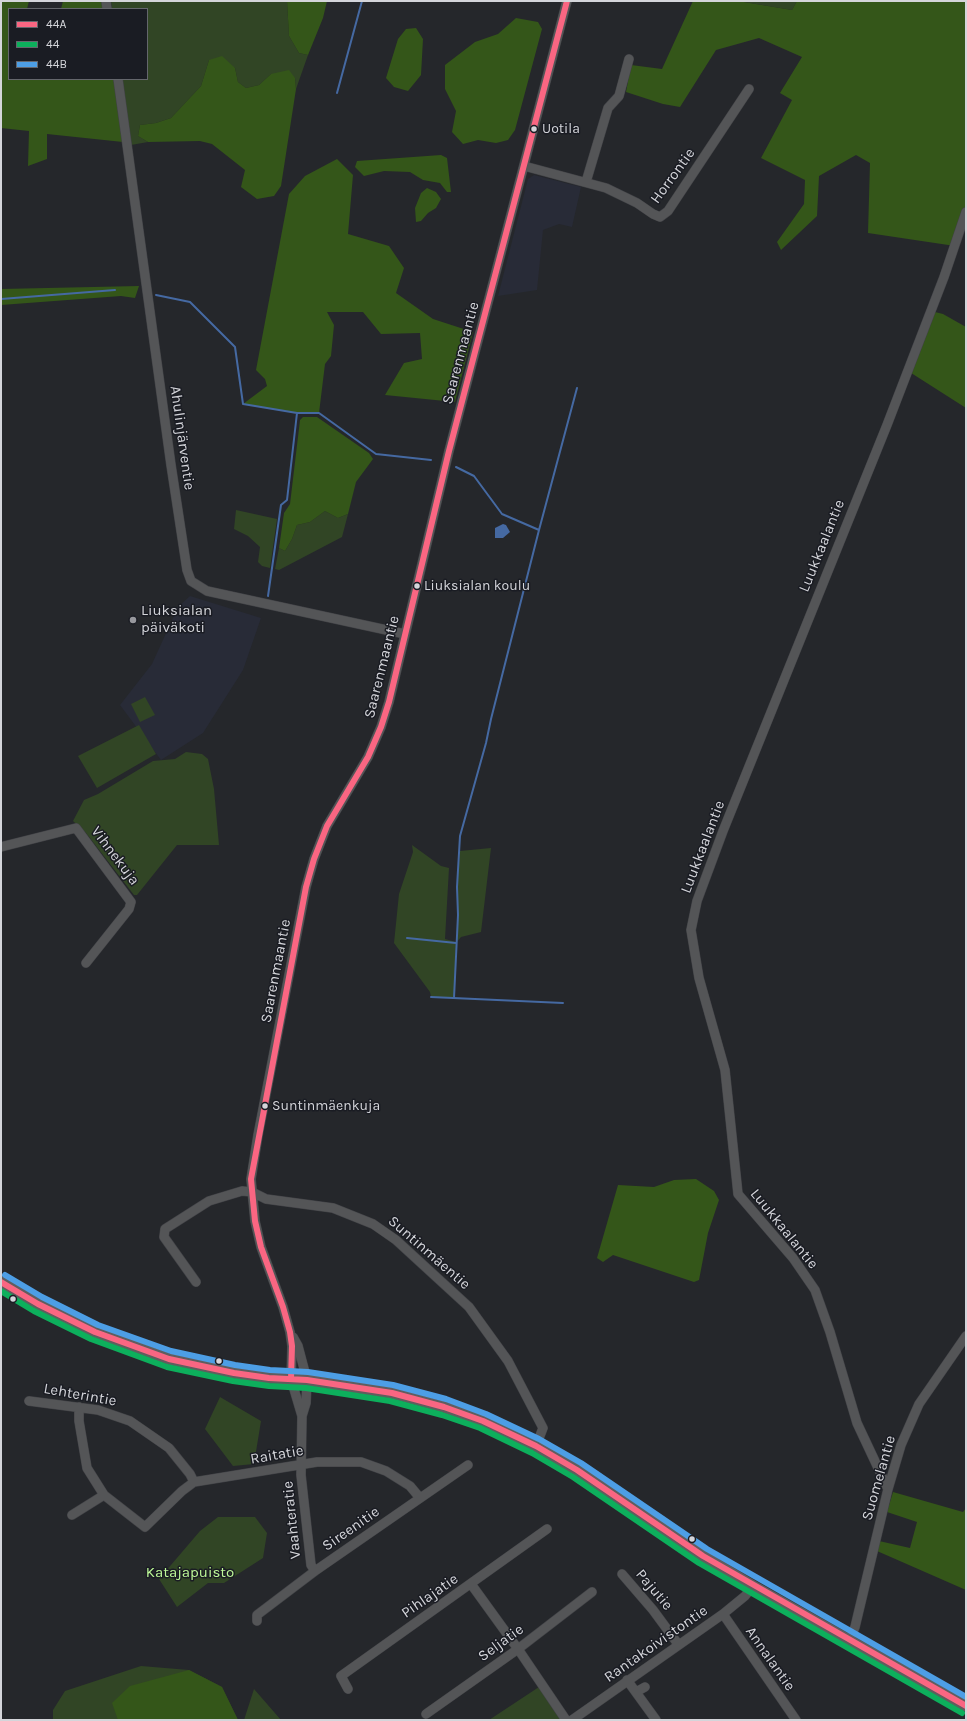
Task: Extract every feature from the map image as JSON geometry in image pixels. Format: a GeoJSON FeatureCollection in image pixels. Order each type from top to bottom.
{"type":"FeatureCollection","features":[{"type":"Feature","properties":{"kind":"main road"},"geometry":{"type":"LineString","coordinates":[[1,1282],[38,1304],[95,1332],[169,1359],[234,1373],[307,1380],[392,1393],[444,1406],[483,1421],[536,1446],[577,1470],[703,1556],[849,1641],[966,1706]]}},
{"type":"Feature","properties":{"kind":"street","name":"Saarenmaantie"},"geometry":{"type":"LineString","coordinates":[[291,1379],[292,1346],[290,1332],[283,1307],[261,1247],[255,1221],[252,1192],[256,1150],[310,873],[327,826],[368,757],[381,727],[449,451],[567,1]]}},
{"type":"Feature","properties":{"kind":"street"},"geometry":{"type":"LineString","coordinates":[[586,182],[608,108],[619,96],[629,59]]}},
{"type":"Feature","properties":{"kind":"street","name":"Ahulinjärventie"},"geometry":{"type":"LineString","coordinates":[[118,80],[171,465],[187,570],[191,581],[207,591],[405,634]]}},
{"type":"Feature","properties":{"kind":"street","name":"Horrontie"},"geometry":{"type":"LineString","coordinates":[[524,166],[606,188],[637,203],[660,217],[665,214],[749,89]]}},
{"type":"Feature","properties":{"kind":"street","name":"Luukkaalantie"},"geometry":{"type":"LineString","coordinates":[[888,1489],[857,1423],[830,1332],[815,1290],[794,1258],[738,1194],[725,1070],[699,978],[691,930],[697,901],[723,831],[887,425],[944,277],[966,212]]}},
{"type":"Feature","properties":{"kind":"street","name":"Vihnekuja"},"geometry":{"type":"LineString","coordinates":[[1,847],[76,828],[131,902],[129,909],[86,964]]}},
{"type":"Feature","properties":{"kind":"street","name":"Suntinmäentie"},"geometry":{"type":"LineString","coordinates":[[196,1282],[164,1237],[165,1229],[209,1201],[242,1191],[252,1192],[266,1199],[333,1208],[373,1224],[396,1240],[469,1307],[508,1361],[543,1428],[536,1446]]}},
{"type":"Feature","properties":{"kind":"street","name":"Saarenmaantie"},"geometry":{"type":"LineString","coordinates":[[290,1332],[298,1346],[307,1380]]}},
{"type":"Feature","properties":{"kind":"street","name":"Suomelantie"},"geometry":{"type":"LineString","coordinates":[[849,1641],[855,1627],[888,1489],[901,1445],[919,1404],[966,1336]]}},
{"type":"Feature","properties":{"kind":"street","name":"Vaahteratie"},"geometry":{"type":"LineString","coordinates":[[291,1379],[302,1416]]}},
{"type":"Feature","properties":{"kind":"street","name":"Vaahteratie"},"geometry":{"type":"LineString","coordinates":[[307,1380],[306,1403],[302,1416],[301,1464],[311,1565],[315,1571]]}},
{"type":"Feature","properties":{"kind":"street","name":"Lehterintie"},"geometry":{"type":"LineString","coordinates":[[29,1401],[79,1407],[115,1414],[143,1428],[169,1448],[190,1474],[194,1482]]}},
{"type":"Feature","properties":{"kind":"street"},"geometry":{"type":"LineString","coordinates":[[72,1515],[104,1495],[87,1468],[79,1421],[79,1407]]}},
{"type":"Feature","properties":{"kind":"street","name":"Raitatie"},"geometry":{"type":"LineString","coordinates":[[104,1495],[145,1527],[182,1491],[194,1482],[301,1464],[335,1461],[361,1462],[386,1471],[410,1486],[420,1498]]}},
{"type":"Feature","properties":{"kind":"street","name":"Sireenitie"},"geometry":{"type":"LineString","coordinates":[[257,1621],[258,1615],[315,1571],[468,1465]]}},
{"type":"Feature","properties":{"kind":"street","name":"Pihlajatie"},"geometry":{"type":"LineString","coordinates":[[348,1689],[341,1676],[546,1529]]}},
{"type":"Feature","properties":{"kind":"street","name":"Pajutie"},"geometry":{"type":"LineString","coordinates":[[622,1574],[653,1610],[678,1644]]}},
{"type":"Feature","properties":{"kind":"street"},"geometry":{"type":"LineString","coordinates":[[471,1584],[518,1649],[566,1720]]}},
{"type":"Feature","properties":{"kind":"street","name":"Rantakoivistontie"},"geometry":{"type":"LineString","coordinates":[[572,1720],[678,1644],[723,1614],[745,1596],[753,1586]]}},
{"type":"Feature","properties":{"kind":"street","name":"Seljatie"},"geometry":{"type":"LineString","coordinates":[[426,1714],[518,1649],[592,1592]]}},
{"type":"Feature","properties":{"kind":"street","name":"Annalantie"},"geometry":{"type":"LineString","coordinates":[[723,1614],[796,1720]]}},
{"type":"Feature","properties":{"kind":"street"},"geometry":{"type":"LineString","coordinates":[[627,1680],[656,1720]]}},
{"type":"Feature","properties":{"kind":"street"},"geometry":{"type":"LineString","coordinates":[[636,1692],[645,1687]]}},
{"type":"Feature","properties":{"kind":"shaded area"},"geometry":{"type":"Polygon","coordinates":[[[534,175],[581,187],[572,227],[559,224],[543,230],[537,290],[498,296],[528,179],[534,175]]]}},
{"type":"Feature","properties":{"kind":"shaded area"},"geometry":{"type":"Polygon","coordinates":[[[190,596],[261,618],[243,670],[203,733],[161,760],[120,705],[152,664],[178,607],[190,596]]]}},
{"type":"Feature","properties":{"kind":"green space"},"geometry":{"type":"Polygon","coordinates":[[[1,1],[29,1],[27,8],[8,8],[8,80],[118,80],[123,142],[47,134],[47,159],[28,166],[29,131],[1,128],[1,1]]]}},
{"type":"Feature","properties":{"kind":"green space"},"geometry":{"type":"Polygon","coordinates":[[[63,1],[106,1],[107,8],[61,8],[63,1]]]}},
{"type":"Feature","properties":{"kind":"green space"},"geometry":{"type":"Polygon","coordinates":[[[111,1],[287,1],[289,36],[299,53],[308,55],[296,89],[295,78],[271,74],[259,85],[246,88],[238,82],[235,68],[209,60],[201,86],[171,118],[156,123],[140,125],[138,136],[148,142],[131,145],[122,80],[148,80],[148,8],[112,8],[111,1]]]}},
{"type":"Feature","properties":{"kind":"green space"},"geometry":{"type":"Polygon","coordinates":[[[287,1],[327,1],[323,18],[308,55],[299,53],[289,36],[287,1]]]}},
{"type":"Feature","properties":{"kind":"green space"},"geometry":{"type":"Polygon","coordinates":[[[693,1],[738,1],[792,10],[797,1],[966,1],[966,212],[955,246],[868,233],[870,163],[856,155],[819,176],[817,216],[781,250],[777,242],[804,204],[805,180],[761,158],[792,100],[780,93],[802,57],[759,38],[716,50],[680,107],[663,104],[626,92],[631,65],[662,69],[693,1]]]}},
{"type":"Feature","properties":{"kind":"green space"},"geometry":{"type":"Polygon","coordinates":[[[738,1],[797,1],[792,10],[738,1]]]}},
{"type":"Feature","properties":{"kind":"green space"},"geometry":{"type":"Polygon","coordinates":[[[516,18],[538,22],[542,29],[515,130],[508,140],[496,143],[478,140],[463,144],[452,132],[456,111],[445,89],[445,65],[475,42],[498,34],[516,18]]]}},
{"type":"Feature","properties":{"kind":"green space"},"geometry":{"type":"Polygon","coordinates":[[[416,28],[423,39],[421,75],[408,91],[394,87],[386,78],[398,39],[406,29],[416,28]]]}},
{"type":"Feature","properties":{"kind":"green space"},"geometry":{"type":"Polygon","coordinates":[[[222,56],[235,68],[238,82],[246,88],[259,85],[271,74],[289,70],[295,78],[296,89],[281,186],[274,196],[257,199],[241,187],[245,170],[212,144],[200,141],[148,142],[138,136],[140,125],[156,123],[171,118],[201,86],[209,60],[222,56]]]}},
{"type":"Feature","properties":{"kind":"green space"},"geometry":{"type":"Polygon","coordinates":[[[441,155],[447,158],[451,192],[447,192],[440,183],[423,180],[410,172],[384,171],[364,176],[355,167],[357,161],[441,155]]]}},
{"type":"Feature","properties":{"kind":"green space"},"geometry":{"type":"Polygon","coordinates":[[[337,159],[353,175],[348,234],[389,246],[404,268],[396,293],[433,319],[473,332],[455,402],[385,395],[404,363],[422,359],[420,333],[381,334],[363,312],[327,312],[334,325],[331,356],[325,364],[319,413],[297,413],[243,404],[267,386],[265,379],[256,370],[289,194],[305,176],[337,159]]]}},
{"type":"Feature","properties":{"kind":"green space"},"geometry":{"type":"Polygon","coordinates":[[[427,188],[436,192],[441,199],[436,208],[428,213],[421,221],[416,222],[415,208],[421,193],[427,188]]]}},
{"type":"Feature","properties":{"kind":"green space"},"geometry":{"type":"Polygon","coordinates":[[[139,286],[135,298],[121,296],[1,305],[1,289],[139,286]]]}},
{"type":"Feature","properties":{"kind":"green space"},"geometry":{"type":"Polygon","coordinates":[[[931,311],[943,314],[966,327],[966,408],[908,371],[931,311]]]}},
{"type":"Feature","properties":{"kind":"green space"},"geometry":{"type":"Polygon","coordinates":[[[303,417],[317,417],[369,453],[373,459],[356,482],[348,514],[338,518],[325,511],[310,522],[297,525],[292,539],[285,551],[279,548],[284,513],[290,504],[300,420],[303,417]]]}},
{"type":"Feature","properties":{"kind":"green space"},"geometry":{"type":"Polygon","coordinates":[[[236,510],[277,519],[270,568],[262,566],[258,562],[260,547],[248,536],[234,529],[236,510]]]}},
{"type":"Feature","properties":{"kind":"green space"},"geometry":{"type":"Polygon","coordinates":[[[325,511],[338,518],[348,514],[342,537],[279,570],[275,569],[279,548],[285,551],[292,539],[297,525],[310,522],[325,511]]]}},
{"type":"Feature","properties":{"kind":"green space"},"geometry":{"type":"Polygon","coordinates":[[[145,697],[155,715],[140,722],[131,704],[145,697]]]}},
{"type":"Feature","properties":{"kind":"green space"},"geometry":{"type":"Polygon","coordinates":[[[139,725],[156,754],[97,788],[78,756],[139,725]]]}},
{"type":"Feature","properties":{"kind":"green space"},"geometry":{"type":"Polygon","coordinates":[[[186,752],[202,754],[208,759],[214,789],[219,845],[177,845],[137,895],[134,895],[86,833],[73,821],[84,800],[98,794],[153,761],[175,759],[186,752]]]}},
{"type":"Feature","properties":{"kind":"green space"},"geometry":{"type":"Polygon","coordinates":[[[412,845],[441,866],[449,868],[445,939],[456,942],[458,915],[457,887],[460,851],[491,848],[481,932],[461,937],[456,943],[454,998],[431,997],[430,992],[394,943],[399,894],[413,852],[412,845]]]}},
{"type":"Feature","properties":{"kind":"green space"},"geometry":{"type":"Polygon","coordinates":[[[696,1179],[714,1191],[719,1200],[708,1233],[699,1280],[694,1282],[613,1255],[603,1262],[597,1258],[618,1185],[654,1187],[674,1180],[696,1179]]]}},
{"type":"Feature","properties":{"kind":"green space"},"geometry":{"type":"Polygon","coordinates":[[[220,1397],[261,1421],[254,1464],[233,1466],[205,1429],[220,1397]]]}},
{"type":"Feature","properties":{"kind":"green space"},"geometry":{"type":"Polygon","coordinates":[[[893,1492],[963,1512],[966,1508],[966,1590],[877,1551],[879,1541],[910,1548],[917,1522],[887,1512],[893,1492]]]}},
{"type":"Feature","properties":{"kind":"green space","name":"Katajapuisto"},"geometry":{"type":"Polygon","coordinates":[[[218,1517],[255,1517],[267,1533],[263,1558],[224,1583],[208,1583],[177,1607],[159,1579],[200,1531],[218,1517]]]}},
{"type":"Feature","properties":{"kind":"green space"},"geometry":{"type":"Polygon","coordinates":[[[141,1666],[189,1670],[222,1687],[238,1720],[53,1720],[53,1710],[65,1691],[141,1666]]]}},
{"type":"Feature","properties":{"kind":"green space"},"geometry":{"type":"Polygon","coordinates":[[[189,1670],[222,1687],[238,1720],[118,1720],[112,1703],[130,1686],[189,1670]]]}},
{"type":"Feature","properties":{"kind":"green space"},"geometry":{"type":"Polygon","coordinates":[[[542,1685],[566,1720],[489,1720],[542,1685]]]}},
{"type":"Feature","properties":{"kind":"green space"},"geometry":{"type":"Polygon","coordinates":[[[254,1689],[281,1720],[244,1720],[254,1689]]]}},
{"type":"Feature","properties":{"kind":"water"},"geometry":{"type":"Polygon","coordinates":[[[503,524],[506,525],[510,532],[503,538],[495,538],[495,528],[503,524]]]}},
{"type":"Feature","properties":{"kind":"waterway"},"geometry":{"type":"LineString","coordinates":[[337,93],[362,1]]}},
{"type":"Feature","properties":{"kind":"waterway"},"geometry":{"type":"LineString","coordinates":[[1,299],[115,290]]}},
{"type":"Feature","properties":{"kind":"waterway"},"geometry":{"type":"LineString","coordinates":[[156,295],[190,302],[235,347],[243,404],[297,413],[287,500],[281,505],[268,596]]}},
{"type":"Feature","properties":{"kind":"waterway"},"geometry":{"type":"LineString","coordinates":[[539,530],[577,388]]}},
{"type":"Feature","properties":{"kind":"waterway"},"geometry":{"type":"LineString","coordinates":[[297,413],[319,413],[376,454],[431,460]]}},
{"type":"Feature","properties":{"kind":"waterway"},"geometry":{"type":"LineString","coordinates":[[454,998],[460,836],[486,743],[539,530],[502,514],[474,476],[456,467]]}},
{"type":"Feature","properties":{"kind":"waterway"},"geometry":{"type":"LineString","coordinates":[[407,938],[456,943]]}},
{"type":"Feature","properties":{"kind":"waterway"},"geometry":{"type":"LineString","coordinates":[[431,997],[563,1003]]}},
{"type":"Feature","properties":{"kind":"transit line","name":"44A"},"geometry":{"type":"LineString","coordinates":[[291,1379],[292,1346],[290,1332],[283,1307],[261,1247],[255,1221],[251,1179],[306,887],[314,859],[327,826],[368,757],[381,727],[389,702],[449,451],[567,1]]}},
{"type":"Feature","properties":{"kind":"transit line","name":"44B"},"geometry":{"type":"LineString","coordinates":[[5,1275],[42,1297],[98,1325],[171,1351],[235,1365],[270,1370],[308,1372],[393,1385],[446,1399],[486,1414],[539,1439],[581,1463],[707,1549],[966,1697]]}},
{"type":"Feature","properties":{"kind":"transit line","name":"44A"},"geometry":{"type":"LineString","coordinates":[[1,1282],[38,1304],[95,1332],[169,1359],[234,1373],[269,1378],[307,1380],[392,1393],[444,1407],[483,1421],[536,1446],[577,1470],[703,1556],[966,1706]]}},
{"type":"Feature","properties":{"kind":"transit line","name":"44"},"geometry":{"type":"LineString","coordinates":[[1,1291],[34,1311],[91,1339],[167,1367],[233,1381],[269,1386],[306,1388],[390,1401],[442,1415],[480,1428],[532,1453],[573,1477],[699,1563],[962,1713]]}},
{"type":"Feature","properties":{"kind":"place","name":"Uotila"},"geometry":{"type":"Point","coordinates":[534,129]}},
{"type":"Feature","properties":{"kind":"place","name":"Liuksialan koulu"},"geometry":{"type":"Point","coordinates":[417,586]}},
{"type":"Feature","properties":{"kind":"place","name":"Liuksialan päiväkoti"},"geometry":{"type":"Point","coordinates":[133,620]}},
{"type":"Feature","properties":{"kind":"place","name":"Suntinmäenkuja"},"geometry":{"type":"Point","coordinates":[265,1106]}}]}
